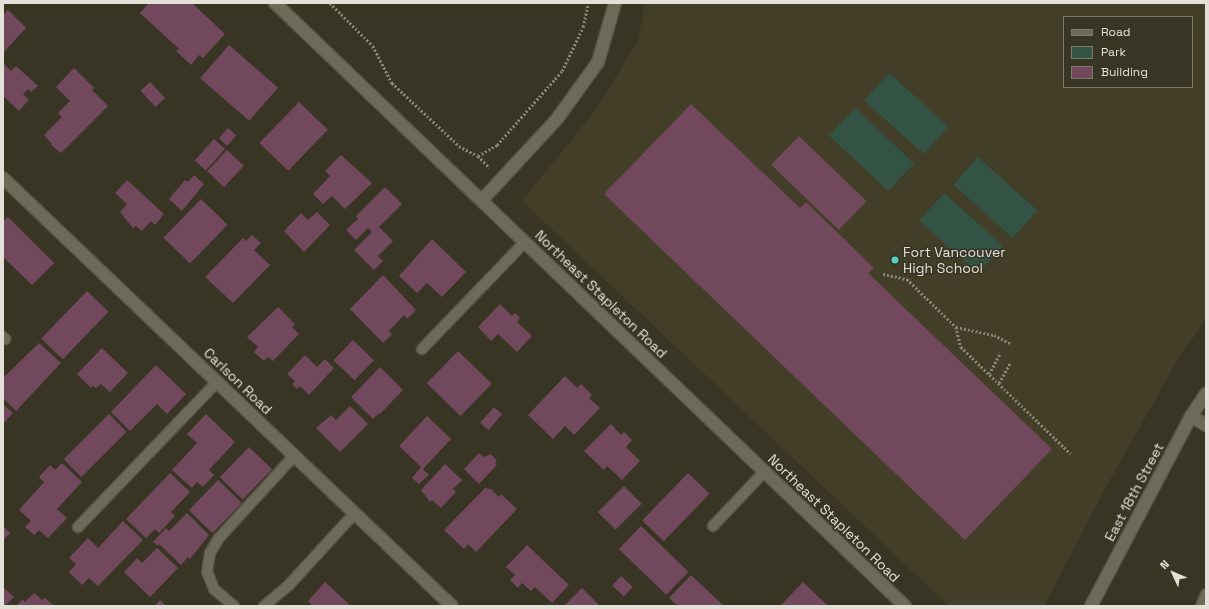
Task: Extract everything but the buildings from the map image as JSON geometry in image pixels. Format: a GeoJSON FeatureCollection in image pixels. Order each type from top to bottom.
{"type":"FeatureCollection","features":[{"type":"Feature","properties":{"kind":"street","name":"Northeast Stapleton Road"},"geometry":{"type":"LineString","coordinates":[[275,3],[905,606]]}},
{"type":"Feature","properties":{"kind":"street"},"geometry":{"type":"LineString","coordinates":[[482,200],[557,119],[598,62],[615,3]]}},
{"type":"Feature","properties":{"kind":"street","name":"Carlson Road"},"geometry":{"type":"LineString","coordinates":[[4,182],[452,606]]}},
{"type":"Feature","properties":{"kind":"street","name":"East 18th Street"},"geometry":{"type":"LineString","coordinates":[[1091,606],[1192,416],[1206,394]]}},
{"type":"Feature","properties":{"kind":"street"},"geometry":{"type":"LineString","coordinates":[[1192,416],[1206,425]]}},
{"type":"Feature","properties":{"kind":"lane"},"geometry":{"type":"LineString","coordinates":[[422,349],[526,242]]}},
{"type":"Feature","properties":{"kind":"lane"},"geometry":{"type":"LineString","coordinates":[[78,527],[217,382]]}},
{"type":"Feature","properties":{"kind":"lane"},"geometry":{"type":"LineString","coordinates":[[234,606],[214,589],[207,572],[210,553],[219,538],[294,456]]}},
{"type":"Feature","properties":{"kind":"lane"},"geometry":{"type":"LineString","coordinates":[[713,526],[764,472]]}},
{"type":"Feature","properties":{"kind":"lane"},"geometry":{"type":"LineString","coordinates":[[264,606],[289,585],[355,513]]}},
{"type":"Feature","properties":{"kind":"lane"},"geometry":{"type":"LineString","coordinates":[[1201,606],[1206,594]]}},
{"type":"Feature","properties":{"kind":"path"},"geometry":{"type":"LineString","coordinates":[[330,3],[373,46],[392,82],[459,146],[478,156],[497,145],[562,71],[583,27],[588,3]]}},
{"type":"Feature","properties":{"kind":"path"},"geometry":{"type":"LineString","coordinates":[[883,274],[907,279],[956,327],[961,347],[1071,454]]}},
{"type":"Feature","properties":{"kind":"path"},"geometry":{"type":"LineString","coordinates":[[956,327],[994,335],[1012,344]]}},
{"type":"Feature","properties":{"kind":"path"},"geometry":{"type":"LineString","coordinates":[[989,374],[1000,352]]}},
{"type":"Feature","properties":{"kind":"path"},"geometry":{"type":"LineString","coordinates":[[999,384],[1010,362]]}},
{"type":"Feature","properties":{"kind":"shaded area","name":"Fort Vancouver High School"},"geometry":{"type":"Polygon","coordinates":[[[645,3],[1206,3],[1206,319],[1177,361],[1106,487],[1044,606],[949,606],[522,201],[594,112],[638,41],[645,3]]]}},
{"type":"Feature","properties":{"kind":"green space"},"geometry":{"type":"Polygon","coordinates":[[[889,73],[948,127],[924,154],[864,100],[889,73]]]}},
{"type":"Feature","properties":{"kind":"green space"},"geometry":{"type":"Polygon","coordinates":[[[855,108],[914,163],[888,191],[829,136],[855,108]]]}},
{"type":"Feature","properties":{"kind":"green space"},"geometry":{"type":"Polygon","coordinates":[[[978,157],[1037,211],[1013,238],[953,184],[978,157]]]}},
{"type":"Feature","properties":{"kind":"green space"},"geometry":{"type":"Polygon","coordinates":[[[944,193],[1003,246],[978,273],[919,220],[944,193]]]}},
{"type":"Feature","properties":{"kind":"place","name":"Fort Vancouver High School"},"geometry":{"type":"Point","coordinates":[895,260]}}]}
